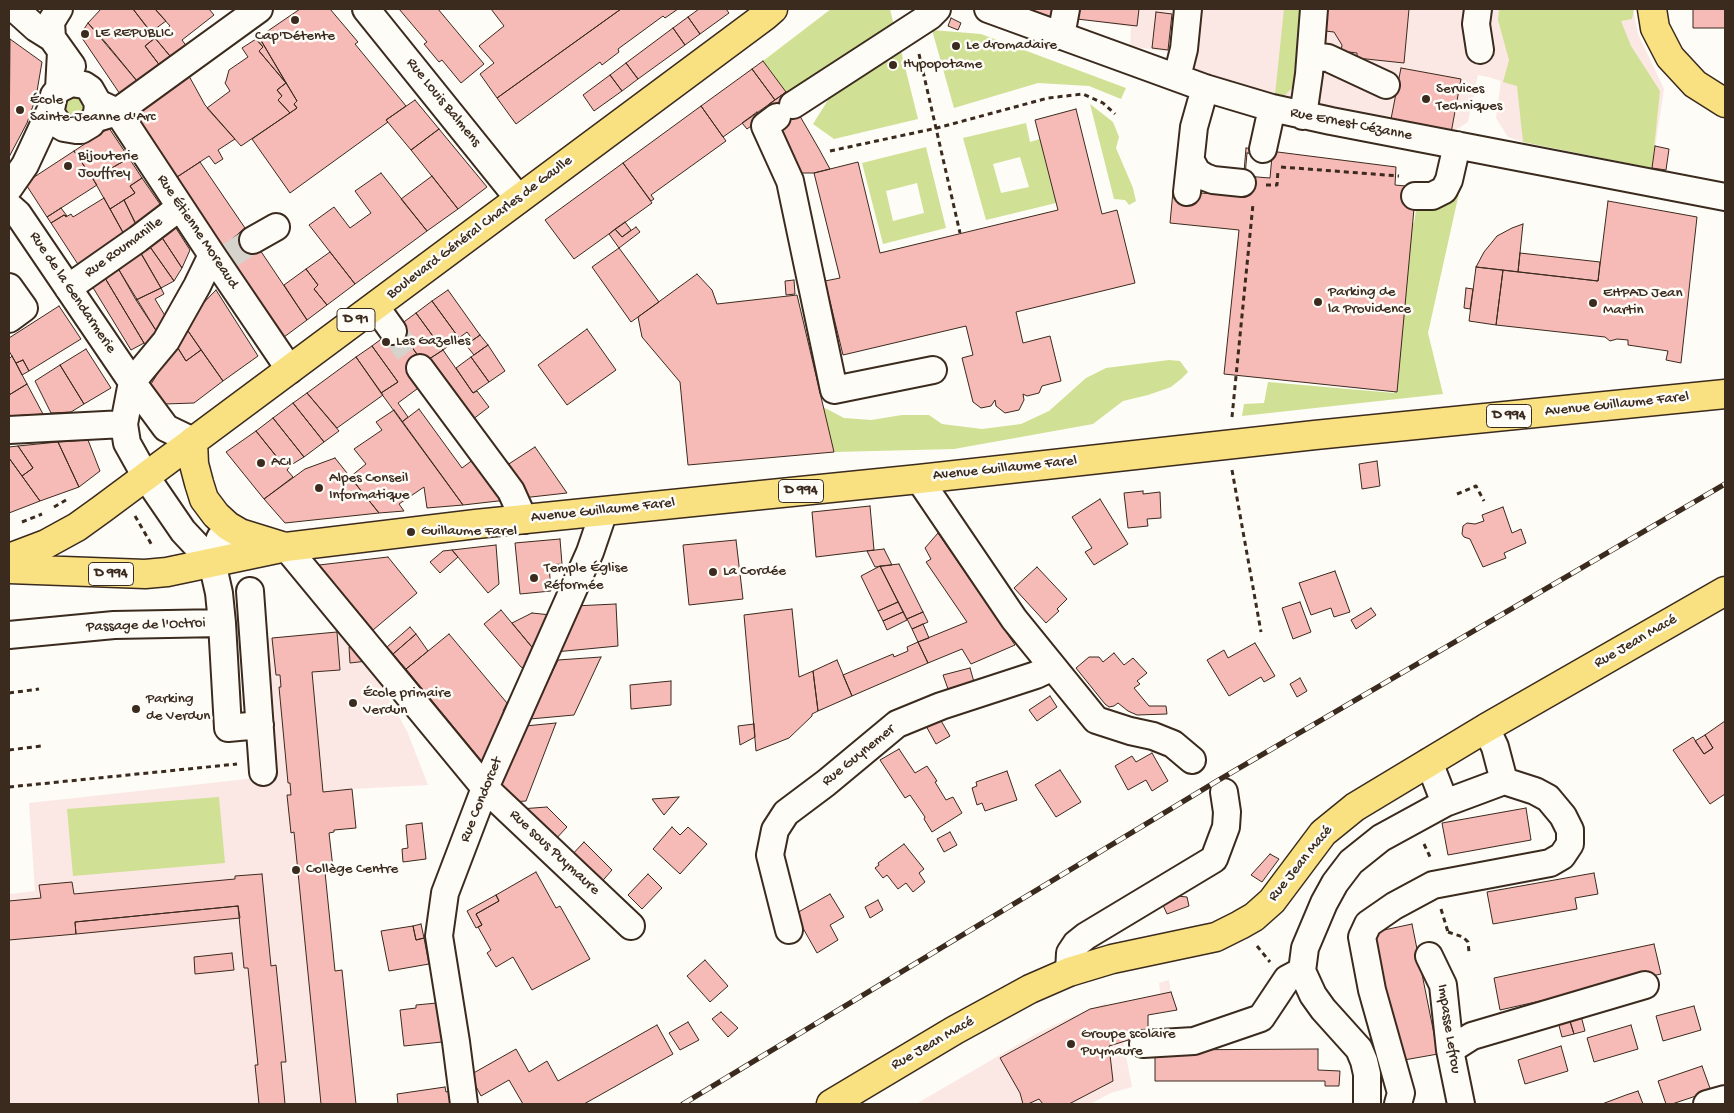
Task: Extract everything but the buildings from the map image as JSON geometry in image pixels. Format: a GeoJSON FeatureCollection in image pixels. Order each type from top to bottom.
{"type":"FeatureCollection","features":[{"type":"Feature","properties":{"kind":"main road","name":"Boulevard Général Charles de Gaulle"},"geometry":{"type":"LineString","coordinates":[[9,558],[46,544],[76,526],[146,476],[773,9]]}},
{"type":"Feature","properties":{"kind":"main road"},"geometry":{"type":"LineString","coordinates":[[1652,9],[1655,28],[1670,57],[1696,84],[1725,103]]}},
{"type":"Feature","properties":{"kind":"main road","name":"Avenue Guillaume Farel"},"geometry":{"type":"LineString","coordinates":[[286,547],[604,511],[919,479],[1230,432],[1725,394]]}},
{"type":"Feature","properties":{"kind":"main road"},"geometry":{"type":"LineString","coordinates":[[193,441],[194,464],[204,499],[216,515],[228,526],[240,533],[286,547]]}},
{"type":"Feature","properties":{"kind":"main road","name":"D 994"},"geometry":{"type":"LineString","coordinates":[[9,569],[125,575],[145,574],[167,572],[286,547]]}},
{"type":"Feature","properties":{"kind":"main road","name":"Rue Jean Macé"},"geometry":{"type":"LineString","coordinates":[[831,1104],[972,1021],[1030,989],[1069,972],[1112,959],[1216,937],[1240,926],[1254,917],[1272,901],[1323,833],[1355,806],[1486,728],[1725,591]]}},
{"type":"Feature","properties":{"kind":"street","name":"Rue Étienne Moreaud"},"geometry":{"type":"LineString","coordinates":[[15,9],[57,45],[95,111],[123,120],[180,207],[219,259],[290,370]]}},
{"type":"Feature","properties":{"kind":"street"},"geometry":{"type":"LineString","coordinates":[[59,9],[51,22],[57,45],[55,99],[52,115],[59,125],[64,128],[95,111],[259,9]]}},
{"type":"Feature","properties":{"kind":"street","name":"Rue Louis Balmens"},"geometry":{"type":"LineString","coordinates":[[366,9],[519,199]]}},
{"type":"Feature","properties":{"kind":"street"},"geometry":{"type":"LineString","coordinates":[[933,370],[834,390],[790,181],[765,126],[930,16],[937,9]]}},
{"type":"Feature","properties":{"kind":"street","name":"Rue Ernest Cézanne"},"geometry":{"type":"LineString","coordinates":[[988,9],[1206,88],[1303,116],[1725,197]]}},
{"type":"Feature","properties":{"kind":"street"},"geometry":{"type":"LineString","coordinates":[[1061,36],[1066,9]]}},
{"type":"Feature","properties":{"kind":"street"},"geometry":{"type":"LineString","coordinates":[[1303,116],[1311,56],[1314,9]]}},
{"type":"Feature","properties":{"kind":"street"},"geometry":{"type":"LineString","coordinates":[[1478,9],[1476,24],[1480,50]]}},
{"type":"Feature","properties":{"kind":"street"},"geometry":{"type":"LineString","coordinates":[[1177,78],[1184,49],[1187,17]]}},
{"type":"Feature","properties":{"kind":"street"},"geometry":{"type":"LineString","coordinates":[[1311,56],[1328,58],[1386,85]]}},
{"type":"Feature","properties":{"kind":"street"},"geometry":{"type":"LineString","coordinates":[[9,188],[25,165],[55,99],[71,83],[84,85],[95,111]]}},
{"type":"Feature","properties":{"kind":"street"},"geometry":{"type":"LineString","coordinates":[[1187,192],[1194,127],[1206,88]]}},
{"type":"Feature","properties":{"kind":"street"},"geometry":{"type":"LineString","coordinates":[[1263,149],[1272,108]]}},
{"type":"Feature","properties":{"kind":"street"},"geometry":{"type":"LineString","coordinates":[[25,165],[95,111]]}},
{"type":"Feature","properties":{"kind":"street"},"geometry":{"type":"LineString","coordinates":[[1415,196],[1432,196],[1444,190],[1449,180],[1457,145]]}},
{"type":"Feature","properties":{"kind":"street"},"geometry":{"type":"LineString","coordinates":[[1191,161],[1197,172],[1205,177],[1253,188]]}},
{"type":"Feature","properties":{"kind":"street","name":"Rue de la Gendarmerie"},"geometry":{"type":"LineString","coordinates":[[9,206],[18,214],[132,382],[166,428],[193,441]]}},
{"type":"Feature","properties":{"kind":"street","name":"Rue Roumanille"},"geometry":{"type":"LineString","coordinates":[[68,288],[180,207]]}},
{"type":"Feature","properties":{"kind":"street"},"geometry":{"type":"LineString","coordinates":[[253,240],[276,226]]}},
{"type":"Feature","properties":{"kind":"street"},"geometry":{"type":"LineString","coordinates":[[219,259],[197,286],[166,340],[132,382],[124,424],[127,443],[146,476],[183,531],[212,562],[220,538],[227,533],[240,533]]}},
{"type":"Feature","properties":{"kind":"street"},"geometry":{"type":"LineString","coordinates":[[9,287],[24,308],[9,319]]}},
{"type":"Feature","properties":{"kind":"street"},"geometry":{"type":"LineString","coordinates":[[375,306],[393,331]]}},
{"type":"Feature","properties":{"kind":"street"},"geometry":{"type":"LineString","coordinates":[[420,368],[512,491],[524,520]]}},
{"type":"Feature","properties":{"kind":"street"},"geometry":{"type":"LineString","coordinates":[[9,430],[124,424]]}},
{"type":"Feature","properties":{"kind":"street"},"geometry":{"type":"LineString","coordinates":[[919,479],[1014,619],[1096,720],[1153,736],[1173,744],[1192,760]]}},
{"type":"Feature","properties":{"kind":"street","name":"Rue Condorcet"},"geometry":{"type":"LineString","coordinates":[[464,1104],[439,936],[445,893],[485,788],[590,552],[604,511]]}},
{"type":"Feature","properties":{"kind":"street","name":"Rue sous Puymaure"},"geometry":{"type":"LineString","coordinates":[[286,547],[485,788],[631,926]]}},
{"type":"Feature","properties":{"kind":"street","name":"Passage de l'Octroi"},"geometry":{"type":"LineString","coordinates":[[9,635],[114,625],[222,623],[219,593],[212,562]]}},
{"type":"Feature","properties":{"kind":"street"},"geometry":{"type":"LineString","coordinates":[[250,591],[263,766]]}},
{"type":"Feature","properties":{"kind":"street"},"geometry":{"type":"LineString","coordinates":[[222,623],[228,728],[260,725]]}},
{"type":"Feature","properties":{"kind":"street","name":"Rue Guynemer"},"geometry":{"type":"LineString","coordinates":[[789,930],[770,855],[775,830],[786,813],[826,783],[897,724],[941,706],[1036,675],[1054,667]]}},
{"type":"Feature","properties":{"kind":"street"},"geometry":{"type":"LineString","coordinates":[[1486,728],[1495,747],[1504,781]]}},
{"type":"Feature","properties":{"kind":"street"},"geometry":{"type":"LineString","coordinates":[[1429,762],[1445,803]]}},
{"type":"Feature","properties":{"kind":"street"},"geometry":{"type":"LineString","coordinates":[[1367,1104],[1367,1074],[1359,1049],[1312,995],[1302,971],[1305,948],[1324,903],[1335,883],[1351,862],[1381,838],[1445,803],[1504,781],[1536,791],[1548,798],[1563,816],[1570,830],[1570,844],[1562,856],[1550,863],[1434,885],[1394,906],[1368,924],[1362,937],[1372,990],[1401,1093],[1398,1104]]}},
{"type":"Feature","properties":{"kind":"street"},"geometry":{"type":"LineString","coordinates":[[1069,972],[1070,953],[1076,944],[1086,936],[1214,859],[1226,827],[1227,812],[1224,792]]}},
{"type":"Feature","properties":{"kind":"street","name":"Impasse Lefrou"},"geometry":{"type":"LineString","coordinates":[[1429,956],[1443,985],[1450,1050],[1461,1104]]}},
{"type":"Feature","properties":{"kind":"street"},"geometry":{"type":"LineString","coordinates":[[1143,1044],[1194,1041],[1261,1018],[1287,979],[1302,971]]}},
{"type":"Feature","properties":{"kind":"street"},"geometry":{"type":"LineString","coordinates":[[1450,1050],[1472,1036],[1645,985]]}},
{"type":"Feature","properties":{"kind":"street"},"geometry":{"type":"LineString","coordinates":[[1707,1104],[1725,1099]]}},
{"type":"Feature","properties":{"kind":"path"},"geometry":{"type":"LineString","coordinates":[[912,27],[937,128],[960,234]]}},
{"type":"Feature","properties":{"kind":"path"},"geometry":{"type":"LineString","coordinates":[[830,151],[937,128],[1048,98],[1083,94],[1103,103],[1116,114]]}},
{"type":"Feature","properties":{"kind":"path"},"geometry":{"type":"LineString","coordinates":[[1261,632],[1230,432],[1253,188],[1277,186],[1278,167],[1397,176]]}},
{"type":"Feature","properties":{"kind":"path"},"geometry":{"type":"LineString","coordinates":[[1457,494],[1476,486],[1484,501]]}},
{"type":"Feature","properties":{"kind":"path"},"geometry":{"type":"LineString","coordinates":[[52,508],[68,499]]}},
{"type":"Feature","properties":{"kind":"path"},"geometry":{"type":"LineString","coordinates":[[17,525],[43,513]]}},
{"type":"Feature","properties":{"kind":"path"},"geometry":{"type":"LineString","coordinates":[[9,693],[39,688]]}},
{"type":"Feature","properties":{"kind":"path"},"geometry":{"type":"LineString","coordinates":[[9,750],[41,746]]}},
{"type":"Feature","properties":{"kind":"path"},"geometry":{"type":"LineString","coordinates":[[9,787],[263,766]]}},
{"type":"Feature","properties":{"kind":"path"},"geometry":{"type":"LineString","coordinates":[[1448,932],[1463,937],[1468,942],[1469,952]]}},
{"type":"Feature","properties":{"kind":"path"},"geometry":{"type":"LineString","coordinates":[[1256,944],[1270,963]]}},
{"type":"Feature","properties":{"kind":"shaded area"},"geometry":{"type":"Polygon","coordinates":[[[1079,9],[1633,9],[1638,34],[1664,89],[1652,168],[1523,142],[1508,137],[1496,118],[1501,81],[1488,77],[1478,75],[1468,122],[1451,133],[1391,119],[1281,99],[1191,71],[1184,49],[1170,46],[1168,52],[1130,46],[1131,27],[1078,19],[1079,9]]]}},
{"type":"Feature","properties":{"kind":"shaded area"},"geometry":{"type":"Polygon","coordinates":[[[337,632],[338,635],[344,633],[367,661],[407,731],[428,785],[352,789],[356,828],[335,830],[329,833],[333,868],[331,868],[331,872],[325,873],[335,970],[342,970],[356,1104],[9,1104],[9,894],[35,891],[29,803],[256,778],[248,640],[337,632]]]}},
{"type":"Feature","properties":{"kind":"shaded area","name":"Groupe scolaire Puymaure"},"geometry":{"type":"Polygon","coordinates":[[[1169,980],[1173,1007],[1147,1010],[1150,1029],[1122,1035],[1132,1087],[1111,1093],[1090,1104],[916,1104],[1036,1034],[1067,1019],[1106,1003],[1107,1009],[1161,997],[1159,983],[1169,980]]]}},
{"type":"Feature","properties":{"kind":"green space"},"geometry":{"type":"Polygon","coordinates":[[[831,9],[890,9],[894,26],[789,97],[763,61],[831,9]]]}},
{"type":"Feature","properties":{"kind":"green space"},"geometry":{"type":"Polygon","coordinates":[[[1284,9],[1300,9],[1293,87],[1283,97],[1275,95],[1284,9]]]}},
{"type":"Feature","properties":{"kind":"green space"},"geometry":{"type":"Polygon","coordinates":[[[1499,9],[1634,9],[1632,19],[1621,21],[1631,46],[1660,91],[1652,168],[1523,142],[1517,86],[1503,82],[1509,60],[1498,20],[1499,9]]]}},
{"type":"Feature","properties":{"kind":"green space"},"geometry":{"type":"Polygon","coordinates":[[[932,30],[981,34],[1126,88],[1121,99],[1089,86],[1038,83],[954,108],[932,30]]]}},
{"type":"Feature","properties":{"kind":"green space"},"geometry":{"type":"Polygon","coordinates":[[[900,47],[918,119],[834,139],[813,124],[833,92],[900,47]]]}},
{"type":"Feature","properties":{"kind":"green space"},"geometry":{"type":"Polygon","coordinates":[[[73,94],[86,99],[87,116],[67,120],[62,103],[73,94]]]}},
{"type":"Feature","properties":{"kind":"green space"},"geometry":{"type":"Polygon","coordinates":[[[1090,104],[1113,122],[1119,137],[1116,148],[1133,188],[1136,201],[1129,205],[1125,200],[1114,199],[1090,104]]]}},
{"type":"Feature","properties":{"kind":"green space"},"geometry":{"type":"Polygon","coordinates":[[[1026,123],[1030,142],[1040,139],[1056,203],[986,220],[963,138],[1026,123]],[[1020,157],[993,164],[1001,193],[1029,187],[1020,157]]]}},
{"type":"Feature","properties":{"kind":"green space"},"geometry":{"type":"Polygon","coordinates":[[[926,147],[946,228],[883,244],[862,163],[926,147]],[[917,183],[886,191],[893,221],[924,213],[917,183]]]}},
{"type":"Feature","properties":{"kind":"green space"},"geometry":{"type":"Polygon","coordinates":[[[1463,175],[1428,333],[1443,394],[1242,416],[1244,404],[1264,403],[1268,382],[1394,393],[1410,222],[1414,223],[1417,204],[1463,175]]]}},
{"type":"Feature","properties":{"kind":"green space"},"geometry":{"type":"Polygon","coordinates":[[[1169,360],[1180,361],[1188,372],[1171,387],[1123,401],[1093,424],[954,449],[834,452],[823,407],[844,418],[871,420],[902,415],[929,415],[942,424],[982,429],[1021,424],[1049,411],[1086,378],[1106,368],[1169,360]]]}},
{"type":"Feature","properties":{"kind":"green space"},"geometry":{"type":"Polygon","coordinates":[[[219,797],[225,863],[73,876],[67,809],[219,797]]]}},
{"type":"Feature","properties":{"kind":"tunnel"},"geometry":{"type":"LineString","coordinates":[[226,258],[253,240]]}},
{"type":"Feature","properties":{"kind":"tunnel"},"geometry":{"type":"LineString","coordinates":[[393,331],[420,368]]}},
{"type":"Feature","properties":{"kind":"railway"},"geometry":{"type":"LineString","coordinates":[[683,1104],[1217,781],[1725,484]]}},
{"type":"Feature","properties":{"kind":"place","name":"Cap'Détente"},"geometry":{"type":"Point","coordinates":[295,20]}},
{"type":"Feature","properties":{"kind":"place","name":"LE REPUBLIC"},"geometry":{"type":"Point","coordinates":[85,34]}},
{"type":"Feature","properties":{"kind":"place","name":"Le dromadaire"},"geometry":{"type":"Point","coordinates":[956,46]}},
{"type":"Feature","properties":{"kind":"place","name":"Hypopotame"},"geometry":{"type":"Point","coordinates":[893,65]}},
{"type":"Feature","properties":{"kind":"place","name":"Services Techniques"},"geometry":{"type":"Point","coordinates":[1426,99]}},
{"type":"Feature","properties":{"kind":"place","name":"École Sainte-Jeanne d'Arc"},"geometry":{"type":"Point","coordinates":[20,110]}},
{"type":"Feature","properties":{"kind":"place","name":"Bijouterie Jouffrey"},"geometry":{"type":"Point","coordinates":[68,166]}},
{"type":"Feature","properties":{"kind":"place","name":"Parking de la Providence"},"geometry":{"type":"Point","coordinates":[1318,302]}},
{"type":"Feature","properties":{"kind":"place","name":"EHPAD Jean Martin"},"geometry":{"type":"Point","coordinates":[1593,303]}},
{"type":"Feature","properties":{"kind":"place","name":"Les Gazelles"},"geometry":{"type":"Point","coordinates":[386,342]}},
{"type":"Feature","properties":{"kind":"place","name":"ACI"},"geometry":{"type":"Point","coordinates":[261,463]}},
{"type":"Feature","properties":{"kind":"place","name":"Alpes Conseil Informatique"},"geometry":{"type":"Point","coordinates":[319,488]}},
{"type":"Feature","properties":{"kind":"place","name":"Guillaume Farel"},"geometry":{"type":"Point","coordinates":[411,532]}},
{"type":"Feature","properties":{"kind":"place","name":"La Cordée"},"geometry":{"type":"Point","coordinates":[713,572]}},
{"type":"Feature","properties":{"kind":"place","name":"Temple Église Réformée"},"geometry":{"type":"Point","coordinates":[534,578]}},
{"type":"Feature","properties":{"kind":"place","name":"École primaire Verdun"},"geometry":{"type":"Point","coordinates":[353,703]}},
{"type":"Feature","properties":{"kind":"place","name":"Parking de Verdun"},"geometry":{"type":"Point","coordinates":[136,709]}},
{"type":"Feature","properties":{"kind":"place","name":"Collège Centre"},"geometry":{"type":"Point","coordinates":[296,870]}},
{"type":"Feature","properties":{"kind":"place","name":"Groupe scolaire Puymaure"},"geometry":{"type":"Point","coordinates":[1071,1044]}}]}
